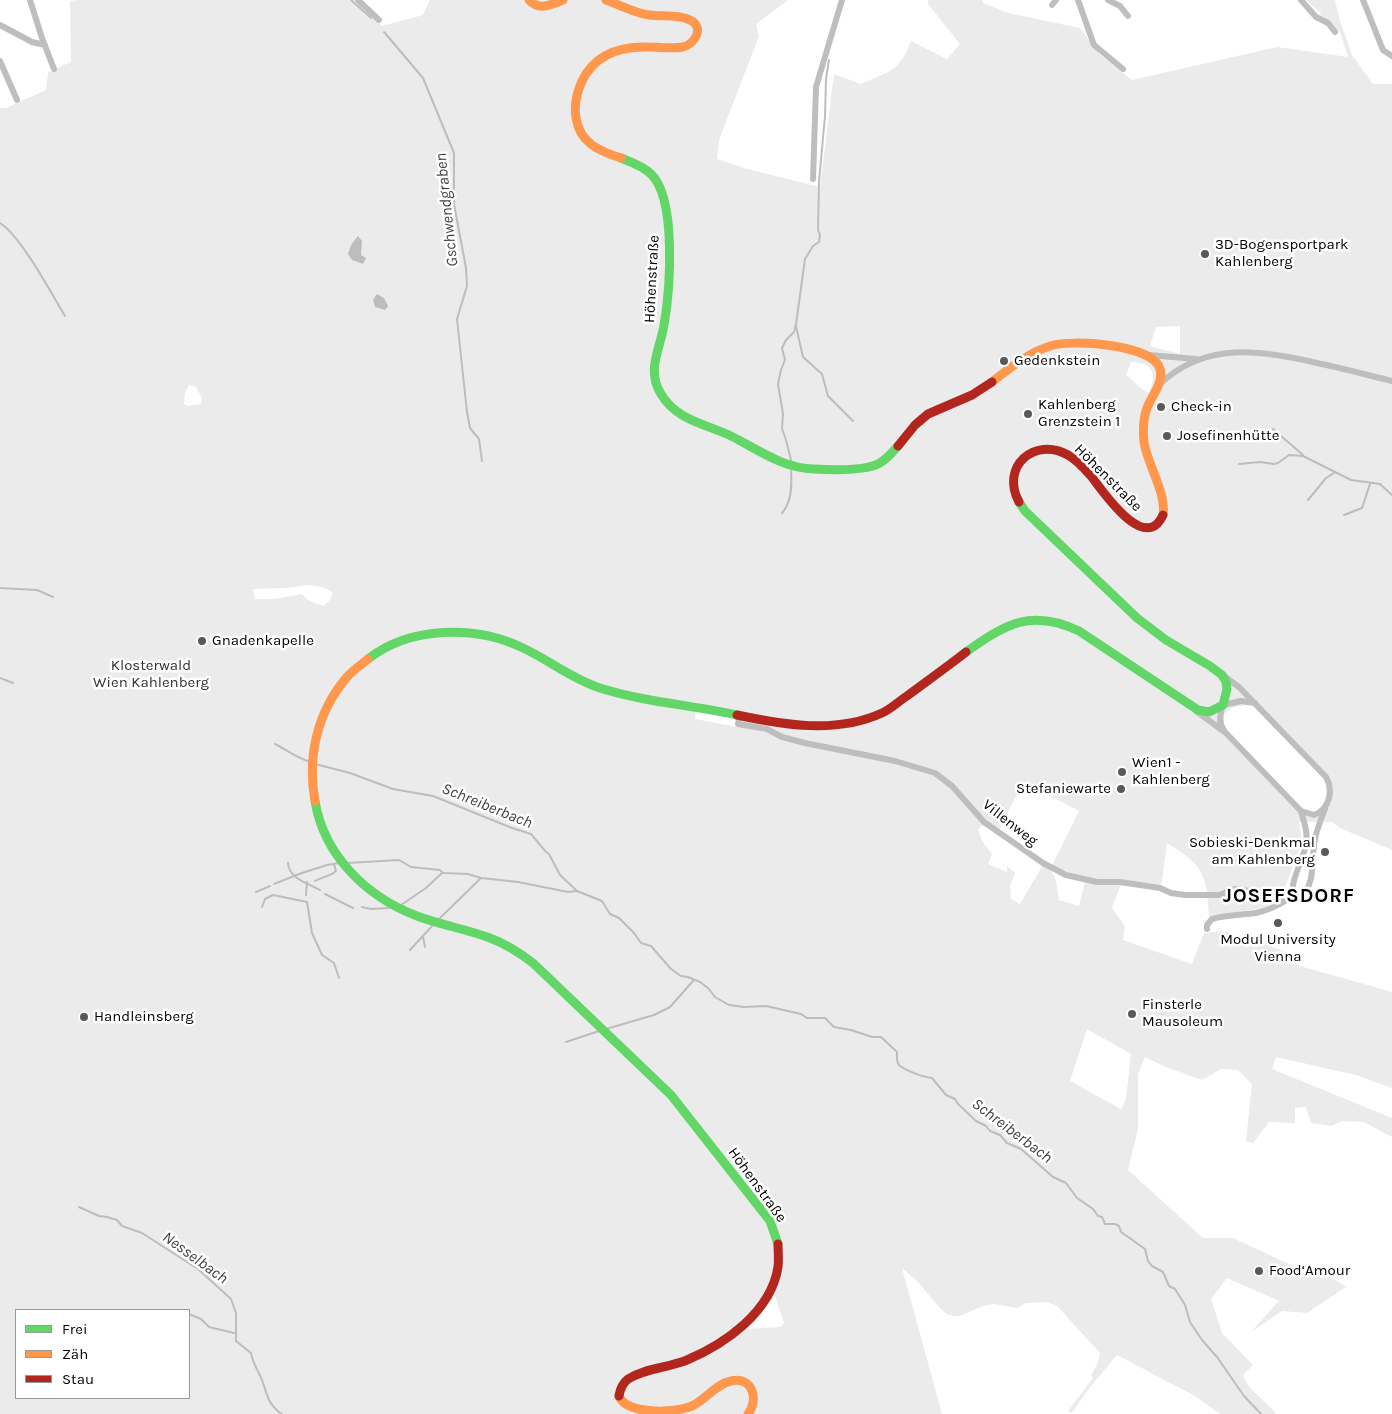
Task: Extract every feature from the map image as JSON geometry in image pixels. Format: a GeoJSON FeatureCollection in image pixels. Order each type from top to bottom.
{"type":"FeatureCollection","features":[{"type":"Feature","properties":{"kind":"street"},"geometry":{"type":"LineString","coordinates":[[30,0],[54,69]]}},
{"type":"Feature","properties":{"kind":"street"},"geometry":{"type":"LineString","coordinates":[[358,0],[379,20]]}},
{"type":"Feature","properties":{"kind":"street"},"geometry":{"type":"LineString","coordinates":[[529,0],[535,6],[543,7],[563,0]]}},
{"type":"Feature","properties":{"kind":"street","name":"Höhenstraße"},"geometry":{"type":"LineString","coordinates":[[606,0],[646,15],[688,18],[695,23],[698,30],[695,40],[686,46],[628,47],[602,56],[584,76],[577,102],[577,123],[586,141],[596,150],[646,169],[656,179],[661,193],[669,234],[669,250],[665,321],[654,366],[656,384],[667,402],[682,415],[722,432],[791,466],[869,467],[881,463],[888,457],[916,423],[940,406],[972,395],[1018,362],[1051,346],[1069,341],[1087,342],[1151,357],[1198,359],[1235,352],[1256,352],[1298,358],[1392,381]]}},
{"type":"Feature","properties":{"kind":"street"},"geometry":{"type":"LineString","coordinates":[[813,179],[816,87],[842,0]]}},
{"type":"Feature","properties":{"kind":"street"},"geometry":{"type":"LineString","coordinates":[[1078,0],[1094,45],[1123,69]]}},
{"type":"Feature","properties":{"kind":"street"},"geometry":{"type":"LineString","coordinates":[[1108,0],[1120,6],[1128,16]]}},
{"type":"Feature","properties":{"kind":"street"},"geometry":{"type":"LineString","coordinates":[[1301,0],[1316,17],[1328,23],[1335,32]]}},
{"type":"Feature","properties":{"kind":"street"},"geometry":{"type":"LineString","coordinates":[[1363,0],[1386,54],[1392,56]]}},
{"type":"Feature","properties":{"kind":"street"},"geometry":{"type":"LineString","coordinates":[[0,25],[32,42],[45,45]]}},
{"type":"Feature","properties":{"kind":"street"},"geometry":{"type":"LineString","coordinates":[[0,61],[17,100]]}},
{"type":"Feature","properties":{"kind":"street"},"geometry":{"type":"LineString","coordinates":[[1151,357],[1160,368],[1159,385]]}},
{"type":"Feature","properties":{"kind":"street","name":"Höhenstraße"},"geometry":{"type":"LineString","coordinates":[[1198,359],[1174,372],[1159,385],[1147,406],[1142,436],[1146,458],[1164,503],[1163,515],[1157,523],[1146,527],[1130,521],[1080,466],[1066,454],[1054,450],[1037,451],[1021,462],[1014,474],[1014,492],[1018,502],[1025,511],[1137,618],[1166,640],[1217,671],[1239,687],[1326,777],[1330,791],[1328,800]]}},
{"type":"Feature","properties":{"kind":"street"},"geometry":{"type":"LineString","coordinates":[[740,715],[811,727],[838,726],[864,721],[893,707],[996,631],[1010,624],[1036,619],[1059,622],[1079,631],[1226,733],[1301,811],[1310,815],[1317,814],[1324,809],[1328,800]]}},
{"type":"Feature","properties":{"kind":"street","name":"Höhenstraße"},"geometry":{"type":"LineString","coordinates":[[740,715],[599,688],[581,681],[523,647],[496,637],[470,632],[437,632],[418,635],[392,645],[376,654],[353,672],[338,688],[326,708],[314,745],[310,773],[313,801],[326,839],[337,858],[355,878],[386,901],[404,911],[428,920],[486,936],[519,953],[545,974],[671,1095],[767,1217],[778,1238],[779,1267],[771,1291],[753,1315],[720,1342],[700,1354],[674,1365],[630,1377],[622,1386],[620,1394],[623,1405],[633,1412],[640,1414],[666,1413],[692,1405],[722,1385],[730,1381],[739,1380],[749,1385],[755,1395],[754,1406],[748,1414]]}},
{"type":"Feature","properties":{"kind":"street"},"geometry":{"type":"LineString","coordinates":[[1217,671],[1227,686],[1220,721],[1226,733]]}},
{"type":"Feature","properties":{"kind":"street"},"geometry":{"type":"LineString","coordinates":[[1185,703],[1206,712],[1223,705],[1241,701],[1256,704]]}},
{"type":"Feature","properties":{"kind":"street","name":"Villenweg"},"geometry":{"type":"LineString","coordinates":[[740,715],[738,724],[767,729],[782,737],[805,743],[895,761],[935,773],[952,786],[984,822],[1043,863],[1066,875],[1097,882],[1120,882],[1160,888],[1171,893],[1185,895],[1219,895],[1235,890],[1257,892],[1286,900]]}},
{"type":"Feature","properties":{"kind":"street"},"geometry":{"type":"LineString","coordinates":[[1207,929],[1212,919],[1228,915],[1257,913],[1275,907],[1294,896],[1302,896],[1312,875],[1316,837],[1328,800]]}},
{"type":"Feature","properties":{"kind":"street"},"geometry":{"type":"LineString","coordinates":[[1294,896],[1292,887],[1306,843],[1305,826],[1301,811]]}},
{"type":"Feature","properties":{"kind":"green space","name":"Klosterwald Wien Kahlenberg"},"geometry":{"type":"Polygon","coordinates":[[[78,0],[356,0],[382,26],[423,15],[430,0],[788,0],[756,24],[759,36],[719,140],[717,159],[747,169],[820,187],[834,74],[861,84],[892,70],[907,52],[911,41],[947,59],[960,44],[928,4],[928,0],[982,0],[983,3],[1008,13],[1080,28],[1099,54],[1132,80],[1277,47],[1348,57],[1340,32],[1320,16],[1321,13],[1306,0],[1335,0],[1352,55],[1373,84],[1392,84],[1392,850],[1340,828],[1332,822],[1299,822],[1302,841],[1281,897],[1271,907],[1209,916],[1206,890],[1201,872],[1189,858],[1167,843],[1161,887],[1090,880],[1052,866],[1079,811],[1023,782],[998,832],[987,823],[978,829],[982,841],[992,854],[988,864],[1007,872],[1007,866],[1015,873],[1010,886],[1011,899],[1020,904],[1043,865],[1054,875],[1059,900],[1079,906],[1085,882],[1111,885],[1121,884],[1112,908],[1125,926],[1123,940],[1192,964],[1204,933],[1222,931],[1249,938],[1290,954],[1300,966],[1392,992],[1392,1088],[1356,1075],[1276,1057],[1272,1069],[1392,1118],[1392,1137],[1364,1122],[1342,1121],[1332,1126],[1311,1123],[1306,1107],[1295,1108],[1295,1123],[1269,1122],[1253,1143],[1246,1141],[1252,1084],[1238,1070],[1221,1069],[1202,1080],[1168,1068],[1145,1057],[1138,1074],[1138,1129],[1128,1170],[1203,1238],[1233,1238],[1289,1264],[1331,1277],[1346,1287],[1307,1313],[1282,1311],[1251,1332],[1279,1301],[1227,1278],[1211,1299],[1222,1333],[1253,1365],[1243,1375],[1245,1380],[1276,1414],[1220,1414],[1195,1396],[1117,1355],[1087,1391],[1072,1413],[1068,1411],[1093,1378],[1091,1375],[1097,1365],[1100,1353],[1057,1306],[1047,1302],[1026,1303],[1017,1308],[994,1304],[983,1306],[960,1316],[954,1316],[947,1314],[938,1306],[917,1281],[902,1268],[942,1414],[0,1414],[0,108],[6,108],[46,90],[48,72],[71,62],[70,1],[78,0]],[[1180,326],[1156,327],[1150,346],[1180,354],[1180,326]],[[1131,362],[1126,375],[1140,388],[1149,393],[1153,375],[1149,367],[1131,362]],[[189,385],[185,393],[184,404],[188,406],[201,404],[202,398],[196,387],[189,385]],[[307,585],[287,588],[253,589],[255,599],[275,599],[302,594],[308,600],[323,606],[329,601],[333,593],[318,586],[307,585]],[[1252,705],[1232,708],[1224,714],[1224,725],[1227,731],[1305,811],[1316,812],[1322,806],[1325,799],[1327,782],[1252,705]],[[696,710],[695,719],[737,727],[740,726],[743,720],[696,710]],[[1087,1029],[1070,1081],[1121,1109],[1126,1099],[1131,1054],[1087,1029]],[[775,1296],[745,1329],[781,1327],[784,1323],[775,1296]]]}},
{"type":"Feature","properties":{"kind":"shaded area"},"geometry":{"type":"Polygon","coordinates":[[[358,236],[362,241],[361,255],[366,258],[363,264],[352,260],[348,254],[351,245],[358,236]]]}},
{"type":"Feature","properties":{"kind":"shaded area"},"geometry":{"type":"Polygon","coordinates":[[[377,294],[384,298],[388,306],[385,310],[375,307],[373,300],[377,294]]]}},
{"type":"Feature","properties":{"kind":"waterway","name":"Gschwendgraben"},"geometry":{"type":"LineString","coordinates":[[351,0],[371,18]]}},
{"type":"Feature","properties":{"kind":"waterway","name":"Gschwendgraben"},"geometry":{"type":"LineString","coordinates":[[384,32],[423,78],[454,153],[454,204],[466,268],[467,286],[457,319],[467,412],[470,428],[479,439],[482,461]]}},
{"type":"Feature","properties":{"kind":"waterway"},"geometry":{"type":"LineString","coordinates":[[791,460],[782,429],[783,414],[778,384],[785,360],[782,348],[786,340],[794,332],[796,324],[805,259],[813,246],[819,242],[819,182],[829,60]]}},
{"type":"Feature","properties":{"kind":"waterway"},"geometry":{"type":"LineString","coordinates":[[0,223],[26,252],[65,316]]}},
{"type":"Feature","properties":{"kind":"waterway"},"geometry":{"type":"LineString","coordinates":[[796,326],[803,357],[822,374],[828,396],[853,421]]}},
{"type":"Feature","properties":{"kind":"waterway"},"geometry":{"type":"LineString","coordinates":[[1273,429],[1303,455]]}},
{"type":"Feature","properties":{"kind":"waterway"},"geometry":{"type":"LineString","coordinates":[[1239,464],[1260,462],[1274,464],[1289,455],[1303,456],[1351,480],[1380,484],[1392,495]]}},
{"type":"Feature","properties":{"kind":"waterway"},"geometry":{"type":"LineString","coordinates":[[782,513],[790,499],[791,471]]}},
{"type":"Feature","properties":{"kind":"waterway"},"geometry":{"type":"LineString","coordinates":[[1308,500],[1326,478],[1334,473]]}},
{"type":"Feature","properties":{"kind":"waterway"},"geometry":{"type":"LineString","coordinates":[[1344,515],[1362,508],[1370,484]]}},
{"type":"Feature","properties":{"kind":"waterway"},"geometry":{"type":"LineString","coordinates":[[0,588],[37,590],[53,597]]}},
{"type":"Feature","properties":{"kind":"waterway"},"geometry":{"type":"LineString","coordinates":[[0,678],[13,683]]}},
{"type":"Feature","properties":{"kind":"waterway","name":"Schreiberbach"},"geometry":{"type":"LineString","coordinates":[[275,744],[310,762]]}},
{"type":"Feature","properties":{"kind":"waterway","name":"Schreiberbach"},"geometry":{"type":"LineString","coordinates":[[315,764],[350,773],[393,789],[433,796],[531,834],[549,854],[560,875],[577,891],[602,901],[610,914],[619,918],[641,943],[651,946],[671,969],[681,976],[700,982],[715,997],[729,1005],[744,1007],[766,1006],[801,1014],[807,1018],[825,1018],[834,1027],[872,1037],[881,1037],[897,1052],[899,1065],[915,1073],[932,1078],[946,1095],[955,1099],[976,1121],[986,1126],[990,1131],[1000,1135],[1007,1143],[1021,1149],[1053,1177],[1066,1183],[1077,1198],[1093,1209],[1098,1216],[1102,1217],[1105,1224],[1119,1226],[1121,1232],[1145,1249],[1148,1261],[1152,1266],[1163,1272],[1169,1286],[1175,1289],[1185,1305],[1190,1322],[1202,1340],[1217,1357],[1244,1396],[1261,1414]]}},
{"type":"Feature","properties":{"kind":"waterway"},"geometry":{"type":"LineString","coordinates":[[347,863],[399,860],[411,867],[440,870],[443,873],[468,874],[481,878],[518,882],[568,892],[577,891]]}},
{"type":"Feature","properties":{"kind":"waterway"},"geometry":{"type":"LineString","coordinates":[[288,863],[295,877],[320,890]]}},
{"type":"Feature","properties":{"kind":"waterway"},"geometry":{"type":"LineString","coordinates":[[274,884],[299,874],[339,863]]}},
{"type":"Feature","properties":{"kind":"waterway"},"geometry":{"type":"LineString","coordinates":[[315,881],[336,871],[334,864]]}},
{"type":"Feature","properties":{"kind":"waterway"},"geometry":{"type":"LineString","coordinates":[[401,905],[426,888],[442,873]]}},
{"type":"Feature","properties":{"kind":"waterway"},"geometry":{"type":"LineString","coordinates":[[438,920],[481,878]]}},
{"type":"Feature","properties":{"kind":"waterway"},"geometry":{"type":"LineString","coordinates":[[306,895],[307,882]]}},
{"type":"Feature","properties":{"kind":"waterway"},"geometry":{"type":"LineString","coordinates":[[256,892],[270,886]]}},
{"type":"Feature","properties":{"kind":"waterway"},"geometry":{"type":"LineString","coordinates":[[325,894],[353,908]]}},
{"type":"Feature","properties":{"kind":"waterway"},"geometry":{"type":"LineString","coordinates":[[262,907],[265,899],[273,895],[307,902],[312,933],[322,955],[334,963],[339,978]]}},
{"type":"Feature","properties":{"kind":"waterway"},"geometry":{"type":"LineString","coordinates":[[362,907],[371,909],[389,908]]}},
{"type":"Feature","properties":{"kind":"waterway"},"geometry":{"type":"LineString","coordinates":[[410,950],[433,925]]}},
{"type":"Feature","properties":{"kind":"waterway"},"geometry":{"type":"LineString","coordinates":[[423,937],[425,947]]}},
{"type":"Feature","properties":{"kind":"waterway"},"geometry":{"type":"LineString","coordinates":[[606,1029],[654,1015],[670,1007],[693,981]]}},
{"type":"Feature","properties":{"kind":"waterway"},"geometry":{"type":"LineString","coordinates":[[566,1042],[599,1031]]}},
{"type":"Feature","properties":{"kind":"waterway","name":"Nesselbach"},"geometry":{"type":"LineString","coordinates":[[79,1207],[99,1216],[107,1217]]}},
{"type":"Feature","properties":{"kind":"waterway","name":"Nesselbach"},"geometry":{"type":"LineString","coordinates":[[107,1217],[117,1220],[122,1226],[142,1233],[198,1269],[231,1299],[236,1313],[236,1341],[251,1353],[269,1399],[277,1411],[282,1414]]}},
{"type":"Feature","properties":{"kind":"waterway"},"geometry":{"type":"LineString","coordinates":[[190,1314],[201,1319],[209,1327],[234,1333]]}},
{"type":"Feature","properties":{"kind":"traffic: fast"},"geometry":{"type":"LineString","coordinates":[[621,158],[641,166],[651,174],[659,186],[665,203],[670,246],[668,291],[664,325],[654,368],[657,385],[667,403],[683,416],[731,436],[781,462],[802,468],[847,470],[864,468],[878,464],[898,446]]}},
{"type":"Feature","properties":{"kind":"traffic: fast"},"geometry":{"type":"LineString","coordinates":[[966,652],[994,634],[1019,622],[1033,620],[1062,624],[1079,631],[1198,710],[1209,712],[1223,705],[1227,689],[1222,675],[1166,640],[1137,618],[1025,511],[1019,502]]}},
{"type":"Feature","properties":{"kind":"traffic: fast"},"geometry":{"type":"LineString","coordinates":[[368,659],[385,648],[403,640],[423,635],[444,633],[485,635],[523,648],[580,680],[600,688],[634,697],[737,715]]}},
{"type":"Feature","properties":{"kind":"traffic: fast"},"geometry":{"type":"LineString","coordinates":[[315,801],[320,821],[328,840],[338,857],[365,886],[381,898],[417,916],[490,938],[523,956],[533,963],[671,1095],[770,1221],[778,1244]]}},
{"type":"Feature","properties":{"kind":"traffic: slow"},"geometry":{"type":"LineString","coordinates":[[529,0],[541,6],[563,0]]}},
{"type":"Feature","properties":{"kind":"traffic: slow"},"geometry":{"type":"LineString","coordinates":[[606,0],[643,14],[685,18],[694,23],[698,31],[694,39],[683,47],[639,47],[619,50],[602,58],[587,72],[580,85],[576,99],[575,113],[578,127],[586,140],[592,145],[621,158]]}},
{"type":"Feature","properties":{"kind":"traffic: slow"},"geometry":{"type":"LineString","coordinates":[[992,382],[1019,361],[1050,346],[1060,344],[1092,344],[1128,349],[1143,354],[1154,361],[1160,369],[1161,375],[1146,411],[1144,438],[1146,451],[1160,488],[1163,515]]}},
{"type":"Feature","properties":{"kind":"traffic: slow"},"geometry":{"type":"LineString","coordinates":[[315,801],[312,768],[317,736],[322,720],[328,705],[347,677],[368,659]]}},
{"type":"Feature","properties":{"kind":"traffic: slow"},"geometry":{"type":"LineString","coordinates":[[619,1396],[623,1402],[640,1409],[651,1411],[684,1409],[702,1400],[721,1385],[738,1380],[744,1382],[752,1390],[753,1402],[748,1414]]}},
{"type":"Feature","properties":{"kind":"traffic: jam"},"geometry":{"type":"LineString","coordinates":[[898,446],[915,425],[928,414],[972,395],[992,382]]}},
{"type":"Feature","properties":{"kind":"traffic: jam"},"geometry":{"type":"LineString","coordinates":[[1019,502],[1014,489],[1014,477],[1017,467],[1024,458],[1033,452],[1043,449],[1055,450],[1068,455],[1080,464],[1124,516],[1135,524],[1146,528],[1155,525],[1163,515]]}},
{"type":"Feature","properties":{"kind":"traffic: jam"},"geometry":{"type":"LineString","coordinates":[[737,715],[773,722],[810,726],[847,724],[864,720],[889,709],[966,652]]}},
{"type":"Feature","properties":{"kind":"traffic: jam"},"geometry":{"type":"LineString","coordinates":[[619,1396],[622,1386],[628,1379],[635,1375],[680,1363],[702,1353],[731,1335],[744,1324],[756,1312],[774,1283],[778,1267],[778,1244]]}},
{"type":"Feature","properties":{"kind":"place","name":"3D-Bogensportpark Kahlenberg"},"geometry":{"type":"Point","coordinates":[1205,254]}},
{"type":"Feature","properties":{"kind":"place","name":"Gedenkstein"},"geometry":{"type":"Point","coordinates":[1004,361]}},
{"type":"Feature","properties":{"kind":"place","name":"Check-in"},"geometry":{"type":"Point","coordinates":[1161,407]}},
{"type":"Feature","properties":{"kind":"place","name":"Kahlenberg Grenzstein 1"},"geometry":{"type":"Point","coordinates":[1028,414]}},
{"type":"Feature","properties":{"kind":"place","name":"Josefinenhütte"},"geometry":{"type":"Point","coordinates":[1167,436]}},
{"type":"Feature","properties":{"kind":"place","name":"Gnadenkapelle"},"geometry":{"type":"Point","coordinates":[202,641]}},
{"type":"Feature","properties":{"kind":"place","name":"Wien1 - Kahlenberg"},"geometry":{"type":"Point","coordinates":[1122,772]}},
{"type":"Feature","properties":{"kind":"place","name":"Stefaniewarte"},"geometry":{"type":"Point","coordinates":[1121,789]}},
{"type":"Feature","properties":{"kind":"place","name":"Sobieski-Denkmal am Kahlenberg"},"geometry":{"type":"Point","coordinates":[1325,852]}},
{"type":"Feature","properties":{"kind":"place","name":"Modul University Vienna"},"geometry":{"type":"Point","coordinates":[1278,923]}},
{"type":"Feature","properties":{"kind":"place","name":"Finsterle Mausoleum"},"geometry":{"type":"Point","coordinates":[1132,1014]}},
{"type":"Feature","properties":{"kind":"place","name":"Handleinsberg"},"geometry":{"type":"Point","coordinates":[84,1017]}},
{"type":"Feature","properties":{"kind":"place","name":"Food‘Amour"},"geometry":{"type":"Point","coordinates":[1259,1271]}},
{"type":"Feature","properties":{"kind":"district","name":"JOSEFSDORF"},"geometry":{"type":"Point","coordinates":[1289,896]}}]}
